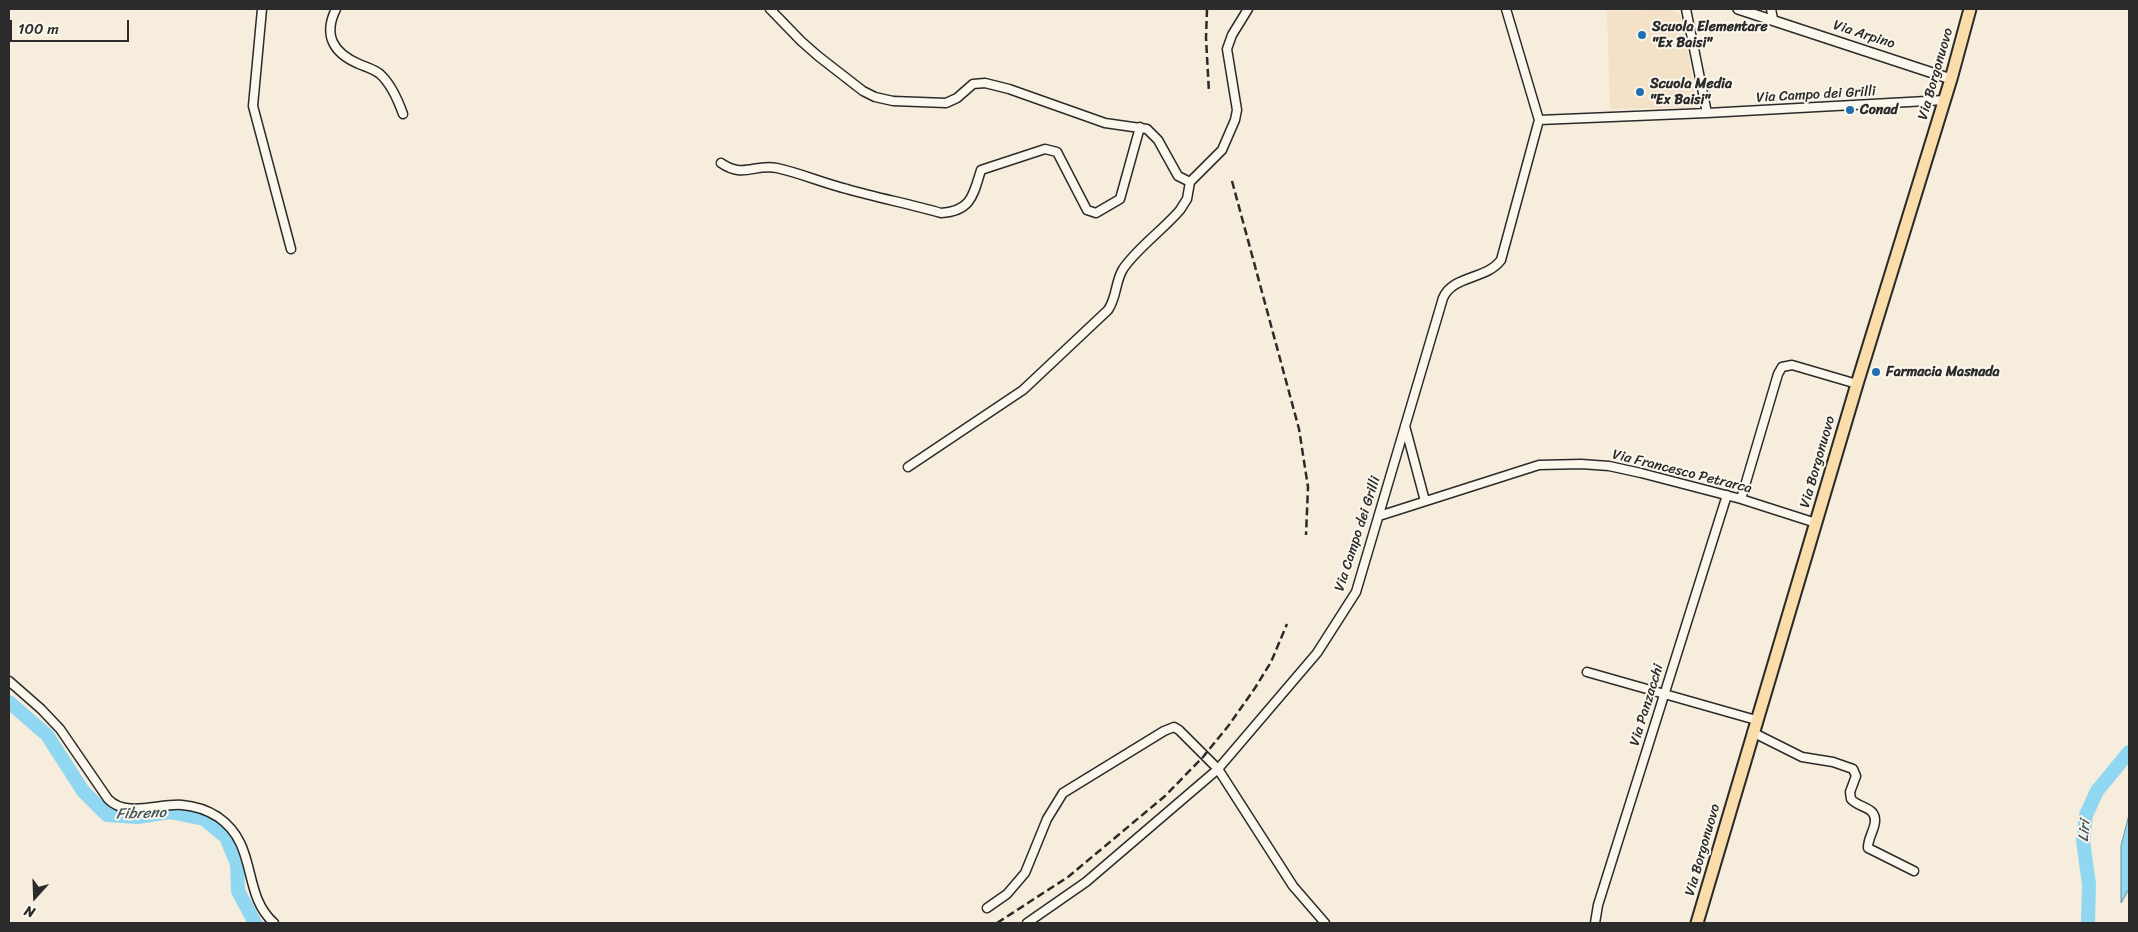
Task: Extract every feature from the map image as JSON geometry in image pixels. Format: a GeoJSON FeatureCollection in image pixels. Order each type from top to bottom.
{"type":"FeatureCollection","features":[{"type":"Feature","properties":{"kind":"main road","name":"Via Borgonuovo"},"geometry":{"type":"LineString","coordinates":[[1697,923],[1856,384],[1952,79],[1970,9]]}},
{"type":"Feature","properties":{"kind":"street"},"geometry":{"type":"LineString","coordinates":[[262,9],[253,106],[291,249]]}},
{"type":"Feature","properties":{"kind":"street"},"geometry":{"type":"LineString","coordinates":[[336,9],[329,26],[330,37],[334,45],[350,60],[378,72],[386,80],[399,102],[403,114]]}},
{"type":"Feature","properties":{"kind":"street"},"geometry":{"type":"LineString","coordinates":[[770,9],[818,56],[863,91],[875,97],[893,101],[946,103],[957,98],[973,84],[985,83],[1009,89],[1105,123],[1147,129],[1154,135],[1178,176],[1190,182]]}},
{"type":"Feature","properties":{"kind":"street"},"geometry":{"type":"LineString","coordinates":[[908,467],[1023,390],[1101,317],[1113,301],[1118,279],[1123,270],[1182,207],[1187,199],[1190,182],[1222,150],[1235,120],[1237,110],[1227,49],[1232,35],[1248,9]]}},
{"type":"Feature","properties":{"kind":"street"},"geometry":{"type":"LineString","coordinates":[[1506,9],[1539,120]]}},
{"type":"Feature","properties":{"kind":"street"},"geometry":{"type":"LineString","coordinates":[[1686,9],[1707,113]]}},
{"type":"Feature","properties":{"kind":"street","name":"Via Arpino"},"geometry":{"type":"LineString","coordinates":[[1738,9],[1952,79]]}},
{"type":"Feature","properties":{"kind":"street"},"geometry":{"type":"LineString","coordinates":[[1771,9],[1772,19]]}},
{"type":"Feature","properties":{"kind":"street","name":"Via Campo dei Grilli"},"geometry":{"type":"LineString","coordinates":[[1027,923],[1086,882],[1129,848],[1218,769],[1307,665],[1329,636],[1356,590],[1445,293],[1454,285],[1494,268],[1502,257],[1539,120],[1945,100]]}},
{"type":"Feature","properties":{"kind":"street"},"geometry":{"type":"LineString","coordinates":[[721,163],[741,171],[752,171],[764,167],[777,168],[846,189],[941,213],[953,212],[963,208],[968,203],[981,170],[986,167],[1009,162],[1045,149],[1054,150],[1057,152],[1087,210],[1096,213],[1120,199],[1140,127]]}},
{"type":"Feature","properties":{"kind":"street"},"geometry":{"type":"LineString","coordinates":[[1741,499],[1778,374],[1782,367],[1792,365],[1856,384]]}},
{"type":"Feature","properties":{"kind":"street"},"geometry":{"type":"LineString","coordinates":[[1405,426],[1425,501]]}},
{"type":"Feature","properties":{"kind":"street","name":"Via Francesco Petrarca"},"geometry":{"type":"LineString","coordinates":[[1378,516],[1536,466],[1551,464],[1610,466],[1727,495],[1816,523]]}},
{"type":"Feature","properties":{"kind":"street","name":"Via Panzacchi"},"geometry":{"type":"LineString","coordinates":[[1595,923],[1598,904],[1727,495]]}},
{"type":"Feature","properties":{"kind":"street"},"geometry":{"type":"LineString","coordinates":[[1587,672],[1756,720]]}},
{"type":"Feature","properties":{"kind":"street"},"geometry":{"type":"LineString","coordinates":[[9,681],[56,724],[108,799],[114,804],[127,809],[166,805],[190,806],[211,813],[231,828],[245,851],[259,904],[274,923]]}},
{"type":"Feature","properties":{"kind":"street"},"geometry":{"type":"LineString","coordinates":[[987,908],[1007,894],[1025,873],[1052,808],[1061,795],[1070,787],[1164,731],[1174,727],[1218,769],[1293,886],[1325,923]]}},
{"type":"Feature","properties":{"kind":"street"},"geometry":{"type":"LineString","coordinates":[[1752,732],[1802,757],[1833,762],[1853,769],[1856,776],[1850,792],[1851,800],[1871,811],[1875,819],[1868,848],[1914,871]]}},
{"type":"Feature","properties":{"kind":"shaded area"},"geometry":{"type":"Polygon","coordinates":[[[1671,10],[1680,15],[1682,20],[1698,107],[1610,109],[1607,11],[1671,10]]]}},
{"type":"Feature","properties":{"kind":"water"},"geometry":{"type":"Polygon","coordinates":[[[2129,815],[2129,889],[2121,903],[2121,846],[2129,815]]]}},
{"type":"Feature","properties":{"kind":"waterway","name":"Fibreno"},"geometry":{"type":"LineString","coordinates":[[9,702],[47,735],[83,791],[107,815],[138,817],[170,812],[204,819],[226,837],[237,864],[238,891],[255,923]]}},
{"type":"Feature","properties":{"kind":"waterway","name":"Liri"},"geometry":{"type":"LineString","coordinates":[[2088,923],[2089,884],[2083,841],[2086,815],[2097,791],[2129,752]]}},
{"type":"Feature","properties":{"kind":"railway"},"geometry":{"type":"LineString","coordinates":[[1207,9],[1206,38],[1209,93]]}},
{"type":"Feature","properties":{"kind":"railway"},"geometry":{"type":"LineString","coordinates":[[1232,181],[1299,429],[1308,487],[1306,535]]}},
{"type":"Feature","properties":{"kind":"railway"},"geometry":{"type":"LineString","coordinates":[[997,923],[1068,877],[1165,796],[1203,757],[1229,725],[1255,688],[1271,662],[1287,624]]}},
{"type":"Feature","properties":{"kind":"place","name":"Scuola Elementare \"Ex Baisi\""},"geometry":{"type":"Point","coordinates":[1642,35]}},
{"type":"Feature","properties":{"kind":"place","name":"Scuola Media \"Ex Baisi\""},"geometry":{"type":"Point","coordinates":[1640,92]}},
{"type":"Feature","properties":{"kind":"place","name":"Conad"},"geometry":{"type":"Point","coordinates":[1850,110]}},
{"type":"Feature","properties":{"kind":"place","name":"Farmacia Masnada"},"geometry":{"type":"Point","coordinates":[1876,372]}}]}
